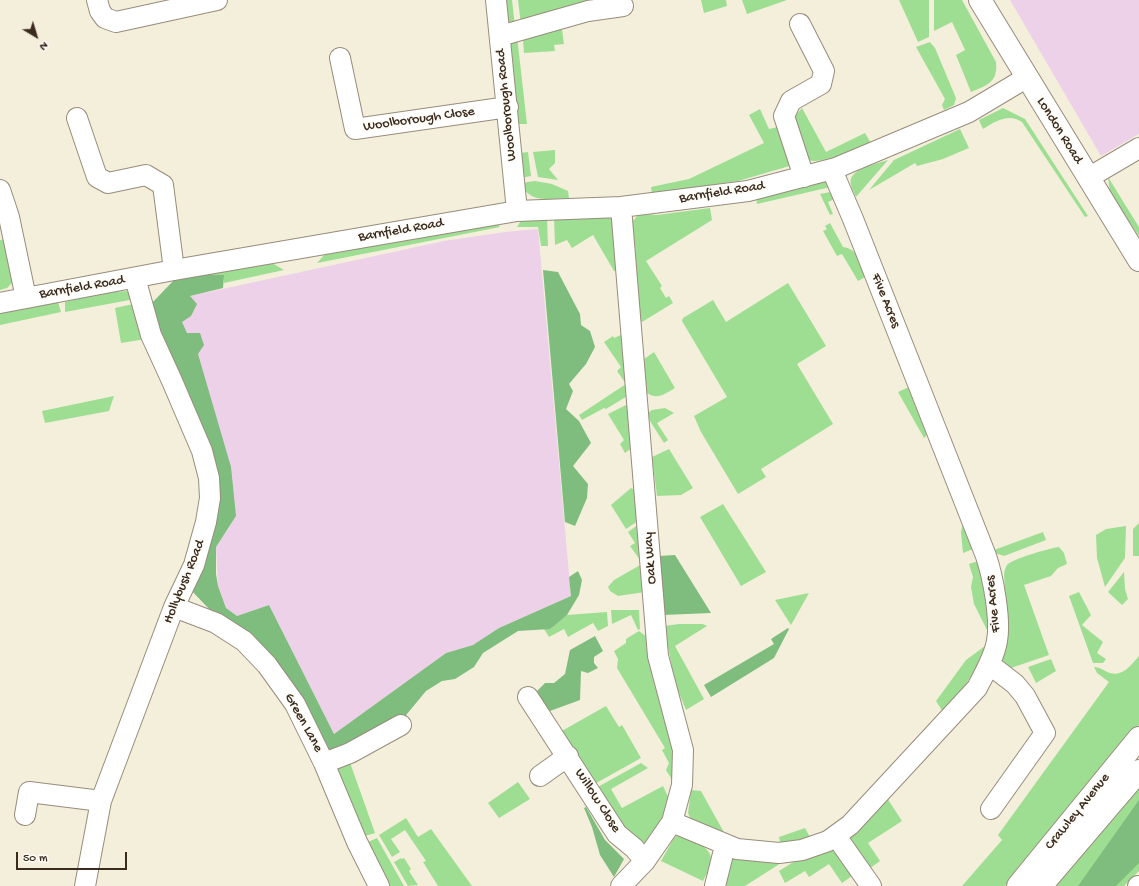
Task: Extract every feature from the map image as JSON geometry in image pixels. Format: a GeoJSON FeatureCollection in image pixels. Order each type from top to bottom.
{"type":"FeatureCollection","features":[{"type":"Feature","properties":{"kind":"main road","name":"London Road"},"geometry":{"type":"LineString","coordinates":[[980,0],[1026,78],[1139,260]]}},
{"type":"Feature","properties":{"kind":"main road","name":"Crawley Avenue"},"geometry":{"type":"LineString","coordinates":[[1018,886],[1139,738]]}},
{"type":"Feature","properties":{"kind":"main road","name":"Crawley Avenue"},"geometry":{"type":"LineString","coordinates":[[1042,886],[1139,771]]}},
{"type":"Feature","properties":{"kind":"street"},"geometry":{"type":"LineString","coordinates":[[97,0],[100,11],[105,18],[116,22],[217,0]]}},
{"type":"Feature","properties":{"kind":"street","name":"Woolborough Road"},"geometry":{"type":"LineString","coordinates":[[496,0],[518,211]]}},
{"type":"Feature","properties":{"kind":"street"},"geometry":{"type":"LineString","coordinates":[[500,36],[588,11],[623,6]]}},
{"type":"Feature","properties":{"kind":"street"},"geometry":{"type":"LineString","coordinates":[[800,24],[824,71],[821,84],[791,101],[784,116],[804,177]]}},
{"type":"Feature","properties":{"kind":"street","name":"Woolborough Close"},"geometry":{"type":"LineString","coordinates":[[340,58],[355,129],[508,107]]}},
{"type":"Feature","properties":{"kind":"street","name":"Barnfield Road"},"geometry":{"type":"LineString","coordinates":[[0,303],[174,270],[518,211],[621,207],[748,191],[832,170],[969,112],[1026,78]]}},
{"type":"Feature","properties":{"kind":"street"},"geometry":{"type":"LineString","coordinates":[[77,118],[97,177],[108,183],[146,175],[163,185],[174,270]]}},
{"type":"Feature","properties":{"kind":"street"},"geometry":{"type":"LineString","coordinates":[[1088,178],[1139,148]]}},
{"type":"Feature","properties":{"kind":"street","name":"Five Acres"},"geometry":{"type":"LineString","coordinates":[[672,822],[725,846],[737,849],[779,852],[802,850],[828,841],[850,825],[977,688],[989,664],[998,640],[996,602],[989,565],[853,219],[832,170]]}},
{"type":"Feature","properties":{"kind":"street"},"geometry":{"type":"LineString","coordinates":[[0,190],[9,217],[26,298]]}},
{"type":"Feature","properties":{"kind":"street","name":"Oak Way"},"geometry":{"type":"LineString","coordinates":[[621,207],[658,656],[683,750],[682,785],[672,822],[646,861],[621,886]]}},
{"type":"Feature","properties":{"kind":"street","name":"Hollybush Road"},"geometry":{"type":"LineString","coordinates":[[85,886],[102,801],[174,607],[194,565],[200,547],[210,498],[209,478],[202,451],[151,335],[135,278]]}},
{"type":"Feature","properties":{"kind":"street","name":"Green Lane"},"geometry":{"type":"LineString","coordinates":[[174,607],[216,623],[244,641],[267,665],[295,704],[324,763],[357,842],[379,886]]}},
{"type":"Feature","properties":{"kind":"street"},"geometry":{"type":"LineString","coordinates":[[989,664],[1015,684],[1020,690],[1045,733],[992,809]]}},
{"type":"Feature","properties":{"kind":"street","name":"Willow Close"},"geometry":{"type":"LineString","coordinates":[[528,697],[568,756],[602,813],[617,834],[634,848],[646,861]]}},
{"type":"Feature","properties":{"kind":"street"},"geometry":{"type":"LineString","coordinates":[[324,763],[350,753],[402,725]]}},
{"type":"Feature","properties":{"kind":"street","name":"Willow Close"},"geometry":{"type":"LineString","coordinates":[[540,776],[568,756]]}},
{"type":"Feature","properties":{"kind":"street"},"geometry":{"type":"LineString","coordinates":[[25,815],[29,792],[102,801]]}},
{"type":"Feature","properties":{"kind":"street"},"geometry":{"type":"LineString","coordinates":[[836,836],[870,886]]}},
{"type":"Feature","properties":{"kind":"street"},"geometry":{"type":"LineString","coordinates":[[714,886],[725,846]]}},
{"type":"Feature","properties":{"kind":"shaded area"},"geometry":{"type":"Polygon","coordinates":[[[1010,0],[1139,0],[1139,134],[1101,156],[1010,0]]]}},
{"type":"Feature","properties":{"kind":"shaded area"},"geometry":{"type":"Polygon","coordinates":[[[538,229],[571,596],[499,628],[473,645],[446,653],[334,734],[269,605],[237,616],[226,608],[218,586],[216,547],[236,516],[162,312],[190,296],[444,241],[505,232],[538,229]]]}},
{"type":"Feature","properties":{"kind":"green space"},"geometry":{"type":"Polygon","coordinates":[[[505,0],[512,0],[515,26],[506,27],[505,0]]]}},
{"type":"Feature","properties":{"kind":"green space"},"geometry":{"type":"Polygon","coordinates":[[[518,0],[590,0],[590,3],[521,25],[518,0]]]}},
{"type":"Feature","properties":{"kind":"green space"},"geometry":{"type":"Polygon","coordinates":[[[701,0],[726,0],[727,6],[704,13],[701,0]]]}},
{"type":"Feature","properties":{"kind":"green space"},"geometry":{"type":"Polygon","coordinates":[[[742,0],[787,0],[747,14],[742,0]]]}},
{"type":"Feature","properties":{"kind":"green space"},"geometry":{"type":"Polygon","coordinates":[[[899,0],[929,0],[929,37],[918,42],[899,0]]]}},
{"type":"Feature","properties":{"kind":"green space"},"geometry":{"type":"Polygon","coordinates":[[[934,0],[962,0],[996,62],[995,74],[991,82],[987,85],[971,92],[956,55],[965,50],[952,22],[934,31],[934,0]]]}},
{"type":"Feature","properties":{"kind":"green space"},"geometry":{"type":"Polygon","coordinates":[[[562,29],[564,44],[554,45],[555,51],[524,53],[523,39],[562,29]]]}},
{"type":"Feature","properties":{"kind":"green space"},"geometry":{"type":"Polygon","coordinates":[[[517,36],[527,124],[516,124],[508,48],[510,39],[517,36]]]}},
{"type":"Feature","properties":{"kind":"green space"},"geometry":{"type":"Polygon","coordinates":[[[930,42],[935,48],[956,98],[954,105],[944,110],[942,105],[945,99],[916,47],[930,42]]]}},
{"type":"Feature","properties":{"kind":"green space"},"geometry":{"type":"Polygon","coordinates":[[[802,108],[826,152],[865,133],[871,143],[830,158],[815,161],[809,160],[795,122],[796,115],[802,108]]]}},
{"type":"Feature","properties":{"kind":"green space"},"geometry":{"type":"Polygon","coordinates":[[[1003,108],[1025,119],[1088,216],[1085,217],[1022,122],[1017,119],[1007,118],[983,129],[979,120],[1003,108]]]}},
{"type":"Feature","properties":{"kind":"green space"},"geometry":{"type":"Polygon","coordinates":[[[760,109],[769,129],[778,127],[793,165],[738,181],[652,194],[651,187],[689,179],[764,143],[749,115],[760,109]]]}},
{"type":"Feature","properties":{"kind":"green space"},"geometry":{"type":"Polygon","coordinates":[[[960,129],[969,148],[943,159],[917,166],[915,163],[869,190],[894,160],[960,129]]]}},
{"type":"Feature","properties":{"kind":"green space"},"geometry":{"type":"Polygon","coordinates":[[[555,150],[555,163],[549,169],[558,180],[538,177],[533,152],[555,150]]]}},
{"type":"Feature","properties":{"kind":"green space"},"geometry":{"type":"Polygon","coordinates":[[[528,152],[531,176],[521,178],[519,153],[528,152]]]}},
{"type":"Feature","properties":{"kind":"green space"},"geometry":{"type":"Polygon","coordinates":[[[888,160],[856,197],[851,183],[853,175],[867,166],[888,160]]]}},
{"type":"Feature","properties":{"kind":"green space"},"geometry":{"type":"Polygon","coordinates":[[[1108,177],[1139,227],[1139,236],[1110,193],[1108,177]]]}},
{"type":"Feature","properties":{"kind":"green space"},"geometry":{"type":"Polygon","coordinates":[[[833,179],[835,186],[757,204],[756,199],[833,179]]]}},
{"type":"Feature","properties":{"kind":"green space"},"geometry":{"type":"Polygon","coordinates":[[[535,181],[552,184],[568,191],[569,198],[541,199],[529,194],[521,183],[535,181]]]}},
{"type":"Feature","properties":{"kind":"green space"},"geometry":{"type":"Polygon","coordinates":[[[836,191],[839,197],[828,202],[833,214],[830,215],[820,194],[836,191]]]}},
{"type":"Feature","properties":{"kind":"green space"},"geometry":{"type":"Polygon","coordinates":[[[710,208],[712,220],[646,261],[662,286],[660,288],[666,298],[669,296],[673,303],[642,322],[640,319],[635,245],[631,223],[639,214],[657,215],[710,208]]]}},
{"type":"Feature","properties":{"kind":"green space"},"geometry":{"type":"Polygon","coordinates":[[[608,216],[614,220],[620,271],[614,271],[593,235],[572,248],[567,240],[555,245],[554,217],[608,216]]]}},
{"type":"Feature","properties":{"kind":"green space"},"geometry":{"type":"Polygon","coordinates":[[[547,217],[548,246],[541,246],[538,227],[517,227],[522,219],[547,217]]]}},
{"type":"Feature","properties":{"kind":"green space"},"geometry":{"type":"Polygon","coordinates":[[[495,221],[500,227],[317,263],[325,254],[495,221]]]}},
{"type":"Feature","properties":{"kind":"green space"},"geometry":{"type":"Polygon","coordinates":[[[830,223],[843,247],[848,248],[859,257],[867,276],[858,281],[842,254],[837,256],[823,231],[827,229],[825,226],[830,223]]]}},
{"type":"Feature","properties":{"kind":"green space"},"geometry":{"type":"Polygon","coordinates":[[[6,239],[14,281],[7,288],[0,290],[0,240],[6,239]]]}},
{"type":"Feature","properties":{"kind":"green space"},"geometry":{"type":"Polygon","coordinates":[[[272,263],[284,270],[224,283],[223,275],[196,274],[272,263]]]}},
{"type":"Feature","properties":{"kind":"green space"},"geometry":{"type":"Polygon","coordinates":[[[543,270],[558,272],[580,314],[581,325],[590,331],[595,347],[586,364],[569,384],[573,391],[566,409],[579,421],[591,443],[573,466],[588,484],[587,498],[575,526],[565,522],[543,270]]]}},
{"type":"Feature","properties":{"kind":"green space"},"geometry":{"type":"Polygon","coordinates":[[[196,274],[224,275],[223,288],[190,296],[197,304],[191,316],[182,322],[187,333],[200,333],[204,345],[198,354],[231,467],[236,516],[216,547],[216,574],[218,586],[226,608],[237,616],[269,605],[334,734],[446,653],[473,645],[499,628],[571,596],[569,577],[578,571],[582,580],[579,595],[567,615],[550,629],[518,631],[483,653],[474,667],[455,679],[442,681],[426,691],[402,720],[325,758],[300,704],[189,588],[202,567],[213,534],[218,496],[156,328],[152,303],[173,281],[196,274]]]}},
{"type":"Feature","properties":{"kind":"green space"},"geometry":{"type":"Polygon","coordinates":[[[788,283],[826,346],[797,364],[833,424],[761,469],[766,477],[738,494],[701,432],[694,416],[727,397],[682,321],[683,318],[713,300],[726,322],[788,283]]]}},
{"type":"Feature","properties":{"kind":"green space"},"geometry":{"type":"Polygon","coordinates":[[[126,291],[131,293],[135,299],[65,312],[65,302],[103,293],[126,291]]]}},
{"type":"Feature","properties":{"kind":"green space"},"geometry":{"type":"Polygon","coordinates":[[[58,302],[61,312],[0,325],[0,312],[58,302]]]}},
{"type":"Feature","properties":{"kind":"green space"},"geometry":{"type":"Polygon","coordinates":[[[133,304],[146,339],[121,343],[115,308],[133,304]]]}},
{"type":"Feature","properties":{"kind":"green space"},"geometry":{"type":"Polygon","coordinates":[[[623,334],[629,395],[606,409],[604,408],[582,420],[579,415],[626,384],[617,371],[621,367],[604,342],[613,336],[614,338],[623,334]]]}},
{"type":"Feature","properties":{"kind":"green space"},"geometry":{"type":"Polygon","coordinates":[[[654,352],[675,388],[658,396],[647,393],[644,359],[654,352]]]}},
{"type":"Feature","properties":{"kind":"green space"},"geometry":{"type":"Polygon","coordinates":[[[909,387],[928,434],[924,438],[898,392],[909,387]]]}},
{"type":"Feature","properties":{"kind":"green space"},"geometry":{"type":"Polygon","coordinates":[[[114,396],[109,411],[45,423],[42,411],[114,396]]]}},
{"type":"Feature","properties":{"kind":"green space"},"geometry":{"type":"Polygon","coordinates":[[[626,405],[629,406],[632,448],[625,453],[620,444],[624,440],[608,414],[626,405]]]}},
{"type":"Feature","properties":{"kind":"green space"},"geometry":{"type":"Polygon","coordinates":[[[665,408],[674,413],[657,423],[668,440],[664,443],[650,421],[648,413],[652,410],[665,408]]]}},
{"type":"Feature","properties":{"kind":"green space"},"geometry":{"type":"Polygon","coordinates":[[[669,449],[693,488],[681,495],[657,496],[652,457],[669,449]]]}},
{"type":"Feature","properties":{"kind":"green space"},"geometry":{"type":"Polygon","coordinates":[[[631,488],[635,490],[638,521],[626,529],[611,505],[631,488]]]}},
{"type":"Feature","properties":{"kind":"green space"},"geometry":{"type":"Polygon","coordinates":[[[723,504],[766,572],[741,586],[700,517],[723,504]]]}},
{"type":"Feature","properties":{"kind":"green space"},"geometry":{"type":"Polygon","coordinates":[[[964,519],[973,549],[963,553],[961,532],[964,519]]]}},
{"type":"Feature","properties":{"kind":"green space"},"geometry":{"type":"Polygon","coordinates":[[[1139,523],[1139,556],[1133,556],[1133,529],[1139,523]]]}},
{"type":"Feature","properties":{"kind":"green space"},"geometry":{"type":"Polygon","coordinates":[[[639,524],[640,560],[630,546],[635,543],[628,532],[639,524]]]}},
{"type":"Feature","properties":{"kind":"green space"},"geometry":{"type":"Polygon","coordinates":[[[1126,526],[1125,558],[1105,587],[1097,558],[1096,535],[1106,529],[1126,526]]]}},
{"type":"Feature","properties":{"kind":"green space"},"geometry":{"type":"Polygon","coordinates":[[[1043,532],[1046,540],[1004,556],[995,553],[994,550],[1043,532]]]}},
{"type":"Feature","properties":{"kind":"green space"},"geometry":{"type":"Polygon","coordinates":[[[1059,547],[1064,553],[1067,564],[1058,568],[1051,576],[1024,585],[1049,655],[1011,668],[1001,660],[1005,616],[1005,568],[1010,563],[1023,557],[1059,547]]]}},
{"type":"Feature","properties":{"kind":"green space"},"geometry":{"type":"Polygon","coordinates":[[[675,555],[711,613],[663,615],[659,556],[675,555]]]}},
{"type":"Feature","properties":{"kind":"green space"},"geometry":{"type":"Polygon","coordinates":[[[975,562],[980,563],[986,576],[989,634],[974,604],[971,587],[973,577],[969,564],[975,562]]]}},
{"type":"Feature","properties":{"kind":"green space"},"geometry":{"type":"Polygon","coordinates":[[[642,564],[645,592],[618,596],[610,591],[608,587],[614,580],[642,564]]]}},
{"type":"Feature","properties":{"kind":"green space"},"geometry":{"type":"Polygon","coordinates":[[[1124,572],[1125,589],[1128,599],[1122,605],[1108,592],[1124,572]]]}},
{"type":"Feature","properties":{"kind":"green space"},"geometry":{"type":"Polygon","coordinates":[[[1079,592],[1091,615],[1082,625],[1103,642],[1097,653],[1106,659],[1103,663],[1093,663],[1069,596],[1079,592]]]}},
{"type":"Feature","properties":{"kind":"green space"},"geometry":{"type":"Polygon","coordinates":[[[809,593],[791,625],[775,600],[809,593]]]}},
{"type":"Feature","properties":{"kind":"green space"},"geometry":{"type":"Polygon","coordinates":[[[611,610],[639,610],[640,629],[638,630],[631,615],[612,624],[611,610]]]}},
{"type":"Feature","properties":{"kind":"green space"},"geometry":{"type":"Polygon","coordinates":[[[607,612],[608,626],[598,631],[593,623],[568,637],[564,629],[549,637],[544,629],[550,629],[567,615],[607,612]]]}},
{"type":"Feature","properties":{"kind":"green space"},"geometry":{"type":"Polygon","coordinates":[[[679,624],[703,624],[707,626],[675,646],[704,699],[686,710],[675,683],[664,626],[679,624]]]}},
{"type":"Feature","properties":{"kind":"green space"},"geometry":{"type":"Polygon","coordinates":[[[788,628],[789,629],[774,658],[711,697],[704,685],[774,644],[771,639],[788,628]]]}},
{"type":"Feature","properties":{"kind":"green space"},"geometry":{"type":"Polygon","coordinates":[[[639,631],[647,637],[676,743],[674,783],[666,770],[669,763],[662,750],[665,748],[617,668],[618,659],[614,651],[626,643],[626,639],[639,631]]]}},
{"type":"Feature","properties":{"kind":"green space"},"geometry":{"type":"Polygon","coordinates":[[[595,636],[603,651],[594,657],[594,663],[598,668],[588,673],[581,671],[580,700],[550,711],[541,703],[536,692],[545,683],[554,683],[565,674],[570,650],[595,636]]]}},
{"type":"Feature","properties":{"kind":"green space"},"geometry":{"type":"Polygon","coordinates":[[[985,646],[968,681],[943,712],[936,701],[966,660],[985,646]]]}},
{"type":"Feature","properties":{"kind":"green space"},"geometry":{"type":"Polygon","coordinates":[[[1139,656],[1139,725],[1005,886],[962,886],[1002,840],[998,835],[1109,682],[1097,673],[1094,667],[1115,674],[1123,672],[1139,656]]]}},
{"type":"Feature","properties":{"kind":"green space"},"geometry":{"type":"Polygon","coordinates":[[[1051,659],[1056,671],[1036,683],[1028,667],[1051,659]]]}},
{"type":"Feature","properties":{"kind":"green space"},"geometry":{"type":"Polygon","coordinates":[[[606,706],[619,727],[622,725],[641,758],[591,786],[560,732],[606,706]]]}},
{"type":"Feature","properties":{"kind":"green space"},"geometry":{"type":"Polygon","coordinates":[[[348,757],[375,833],[365,836],[337,768],[348,757]]]}},
{"type":"Feature","properties":{"kind":"green space"},"geometry":{"type":"Polygon","coordinates":[[[641,763],[648,768],[611,789],[622,808],[663,786],[670,801],[660,826],[644,845],[634,842],[594,789],[641,763]]]}},
{"type":"Feature","properties":{"kind":"green space"},"geometry":{"type":"Polygon","coordinates":[[[518,782],[530,799],[499,818],[488,803],[518,782]]]}},
{"type":"Feature","properties":{"kind":"green space"},"geometry":{"type":"Polygon","coordinates":[[[1139,785],[1139,871],[1124,886],[1055,886],[1139,785]]]}},
{"type":"Feature","properties":{"kind":"green space"},"geometry":{"type":"Polygon","coordinates":[[[691,790],[701,791],[726,836],[691,820],[688,813],[691,790]]]}},
{"type":"Feature","properties":{"kind":"green space"},"geometry":{"type":"Polygon","coordinates":[[[887,798],[902,821],[868,843],[880,861],[869,869],[850,838],[887,798]]]}},
{"type":"Feature","properties":{"kind":"green space"},"geometry":{"type":"Polygon","coordinates":[[[1139,800],[1139,863],[1116,886],[1078,886],[1139,800]]]}},
{"type":"Feature","properties":{"kind":"green space"},"geometry":{"type":"Polygon","coordinates":[[[586,807],[605,840],[624,859],[614,877],[600,855],[592,827],[584,808],[586,807]]]}},
{"type":"Feature","properties":{"kind":"green space"},"geometry":{"type":"Polygon","coordinates":[[[406,818],[418,837],[431,829],[472,886],[438,886],[423,862],[426,861],[405,830],[391,839],[400,852],[392,857],[379,835],[406,818]]]}},
{"type":"Feature","properties":{"kind":"green space"},"geometry":{"type":"Polygon","coordinates":[[[805,828],[811,839],[781,845],[779,837],[805,828]]]}},
{"type":"Feature","properties":{"kind":"green space"},"geometry":{"type":"Polygon","coordinates":[[[678,835],[699,844],[708,851],[711,860],[703,881],[661,861],[674,838],[678,835]]]}},
{"type":"Feature","properties":{"kind":"green space"},"geometry":{"type":"Polygon","coordinates":[[[377,838],[404,886],[390,886],[368,842],[377,838]]]}},
{"type":"Feature","properties":{"kind":"green space"},"geometry":{"type":"Polygon","coordinates":[[[833,848],[852,876],[842,883],[829,864],[809,877],[805,871],[785,883],[779,871],[803,856],[833,848]]]}},
{"type":"Feature","properties":{"kind":"green space"},"geometry":{"type":"Polygon","coordinates":[[[735,856],[792,856],[745,886],[723,886],[731,860],[735,856]]]}},
{"type":"Feature","properties":{"kind":"green space"},"geometry":{"type":"Polygon","coordinates":[[[404,858],[411,869],[409,871],[418,885],[408,886],[394,862],[404,858]]]}}]}
